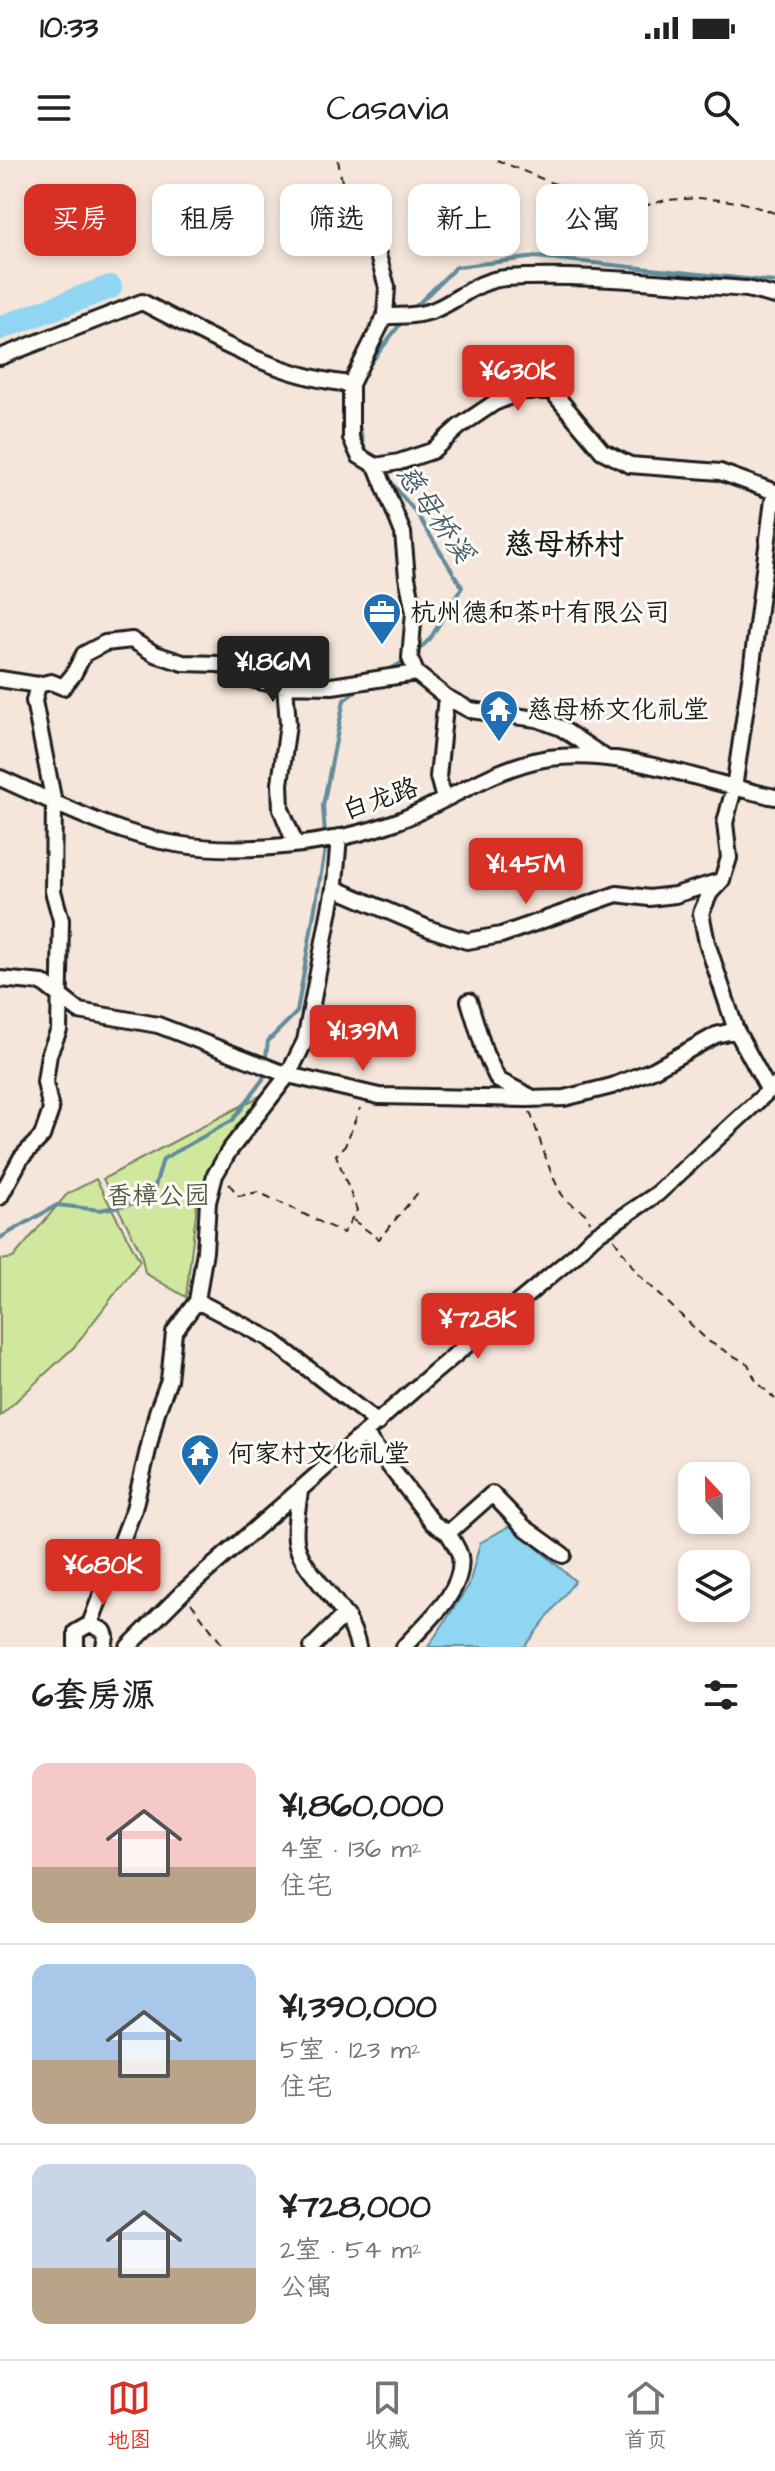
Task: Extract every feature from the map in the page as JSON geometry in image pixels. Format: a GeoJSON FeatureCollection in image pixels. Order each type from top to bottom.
{"type":"FeatureCollection","features":[{"type":"Feature","properties":{"kind":"street"},"geometry":{"type":"LineString","coordinates":[[378,256],[387,287],[385,316],[351,384],[351,438],[359,456],[376,466],[403,533],[414,612],[410,658],[416,673],[446,697],[470,710],[537,719],[561,728],[606,758]]}},
{"type":"Feature","properties":{"kind":"street"},"geometry":{"type":"LineString","coordinates":[[385,316],[407,316],[434,310],[473,286],[503,278],[571,278],[747,289],[775,296]]}},
{"type":"Feature","properties":{"kind":"street"},"geometry":{"type":"LineString","coordinates":[[0,357],[142,302],[238,351],[321,381],[351,384]]}},
{"type":"Feature","properties":{"kind":"street"},"geometry":{"type":"LineString","coordinates":[[128,1647],[183,1592],[365,1434],[593,1237],[657,1194],[772,1088],[736,1030],[707,943],[701,913],[710,893],[722,880],[729,858],[725,823],[734,788],[774,492],[720,472],[630,465],[602,451],[552,391],[522,391],[494,403],[460,426],[432,451],[376,466]]}},
{"type":"Feature","properties":{"kind":"street"},"geometry":{"type":"LineString","coordinates":[[0,679],[38,685],[51,682],[63,687],[84,654],[105,643],[132,640],[155,654],[183,663],[219,664],[254,680],[285,685],[332,686],[416,673]]}},
{"type":"Feature","properties":{"kind":"street"},"geometry":{"type":"LineString","coordinates":[[0,1197],[21,1158],[42,1136],[51,1110],[45,1082],[49,1054],[59,1030],[61,920],[53,891],[54,803],[34,701],[38,685]]}},
{"type":"Feature","properties":{"kind":"street"},"geometry":{"type":"LineString","coordinates":[[285,685],[288,724],[280,784],[281,809],[295,843]]}},
{"type":"Feature","properties":{"kind":"street"},"geometry":{"type":"LineString","coordinates":[[444,799],[438,777],[446,697]]}},
{"type":"Feature","properties":{"kind":"street","name":"白龙路"},"geometry":{"type":"LineString","coordinates":[[0,778],[54,803],[128,831],[173,844],[210,848],[339,837],[396,821],[507,769],[544,759],[606,758],[775,797]]}},
{"type":"Feature","properties":{"kind":"street"},"geometry":{"type":"LineString","coordinates":[[76,1647],[76,1632],[90,1624],[134,1509],[157,1412],[169,1380],[174,1332],[197,1301],[205,1251],[208,1202],[217,1171],[288,1075],[305,1041],[334,888],[339,837]]}},
{"type":"Feature","properties":{"kind":"street"},"geometry":{"type":"LineString","coordinates":[[334,888],[430,929],[467,941],[501,935],[617,894],[649,898],[675,895],[722,880]]}},
{"type":"Feature","properties":{"kind":"street"},"geometry":{"type":"LineString","coordinates":[[0,979],[43,983],[79,1011],[158,1025],[288,1075],[392,1096],[564,1098],[612,1086],[653,1070],[716,1035],[736,1030]]}},
{"type":"Feature","properties":{"kind":"street"},"geometry":{"type":"LineString","coordinates":[[469,1001],[485,1053],[498,1080],[530,1099]]}},
{"type":"Feature","properties":{"kind":"street"},"geometry":{"type":"LineString","coordinates":[[197,1301],[270,1339],[378,1423]]}},
{"type":"Feature","properties":{"kind":"street"},"geometry":{"type":"LineString","coordinates":[[365,1434],[433,1523],[448,1533],[460,1554],[460,1575],[448,1597],[404,1647]]}},
{"type":"Feature","properties":{"kind":"street"},"geometry":{"type":"LineString","coordinates":[[300,1491],[296,1544],[309,1567],[347,1616],[358,1647]]}},
{"type":"Feature","properties":{"kind":"street"},"geometry":{"type":"LineString","coordinates":[[448,1533],[492,1494],[524,1527],[563,1555]]}},
{"type":"Feature","properties":{"kind":"street"},"geometry":{"type":"LineString","coordinates":[[312,1647],[347,1616]]}},
{"type":"Feature","properties":{"kind":"street"},"geometry":{"type":"LineString","coordinates":[[90,1624],[104,1631],[104,1647]]}},
{"type":"Feature","properties":{"kind":"path"},"geometry":{"type":"LineString","coordinates":[[338,160],[342,184]]}},
{"type":"Feature","properties":{"kind":"path"},"geometry":{"type":"LineString","coordinates":[[497,160],[552,183],[583,190],[622,205],[644,206],[666,200],[699,198],[740,202],[775,213]]}},
{"type":"Feature","properties":{"kind":"path"},"geometry":{"type":"LineString","coordinates":[[217,1171],[239,1196],[258,1192],[343,1233],[357,1210],[336,1155],[345,1146],[366,1093]]}},
{"type":"Feature","properties":{"kind":"path"},"geometry":{"type":"LineString","coordinates":[[530,1099],[562,1195],[572,1206],[589,1216],[593,1237]]}},
{"type":"Feature","properties":{"kind":"path"},"geometry":{"type":"LineString","coordinates":[[352,1220],[379,1239],[421,1189]]}},
{"type":"Feature","properties":{"kind":"path"},"geometry":{"type":"LineString","coordinates":[[607,1228],[637,1273],[708,1341],[748,1364],[756,1381],[775,1399]]}},
{"type":"Feature","properties":{"kind":"path"},"geometry":{"type":"LineString","coordinates":[[183,1592],[224,1647]]}},
{"type":"Feature","properties":{"kind":"green space","name":"香樟公园"},"geometry":{"type":"Polygon","coordinates":[[[262,1095],[199,1187],[186,1297],[145,1273],[141,1252],[103,1179],[262,1095]]]}},
{"type":"Feature","properties":{"kind":"green space"},"geometry":{"type":"Polygon","coordinates":[[[96,1179],[140,1261],[74,1347],[0,1416],[0,1260],[13,1258],[67,1194],[96,1179]]]}},
{"type":"Feature","properties":{"kind":"water"},"geometry":{"type":"Polygon","coordinates":[[[511,1525],[575,1581],[524,1647],[428,1647],[469,1585],[480,1543],[511,1525]]]}},
{"type":"Feature","properties":{"kind":"waterway","name":"慈母桥溪"},"geometry":{"type":"LineString","coordinates":[[413,309],[456,267],[536,257],[775,282]]}},
{"type":"Feature","properties":{"kind":"waterway"},"geometry":{"type":"LineString","coordinates":[[0,328],[110,287]]}},
{"type":"Feature","properties":{"kind":"waterway","name":"慈母桥溪"},"geometry":{"type":"LineString","coordinates":[[366,369],[404,319]]}},
{"type":"Feature","properties":{"kind":"waterway","name":"慈母桥溪"},"geometry":{"type":"LineString","coordinates":[[357,416],[364,448],[371,456]]}},
{"type":"Feature","properties":{"kind":"waterway","name":"慈母桥溪"},"geometry":{"type":"LineString","coordinates":[[386,476],[417,514],[462,587],[430,639],[416,652]]}},
{"type":"Feature","properties":{"kind":"waterway","name":"慈母桥溪"},"geometry":{"type":"LineString","coordinates":[[386,672],[406,660]]}},
{"type":"Feature","properties":{"kind":"waterway","name":"慈母桥溪"},"geometry":{"type":"LineString","coordinates":[[325,835],[323,806],[344,700],[362,687]]}},
{"type":"Feature","properties":{"kind":"waterway","name":"慈母桥溪"},"geometry":{"type":"LineString","coordinates":[[0,1238],[57,1205],[100,1210],[151,1200],[163,1159],[233,1120],[263,1079],[268,1041],[297,1012],[326,844]]}},
{"type":"Feature","properties":{"kind":"place","name":"杭州德和茶叶有限公司"},"geometry":{"type":"Point","coordinates":[382,646]}},
{"type":"Feature","properties":{"kind":"place","name":"慈母桥文化礼堂"},"geometry":{"type":"Point","coordinates":[499,743]}},
{"type":"Feature","properties":{"kind":"place","name":"何家村文化礼堂"},"geometry":{"type":"Point","coordinates":[200,1487]}},
{"type":"Feature","properties":{"kind":"district","name":"慈母桥村"},"geometry":{"type":"Point","coordinates":[564,544]}}]}
